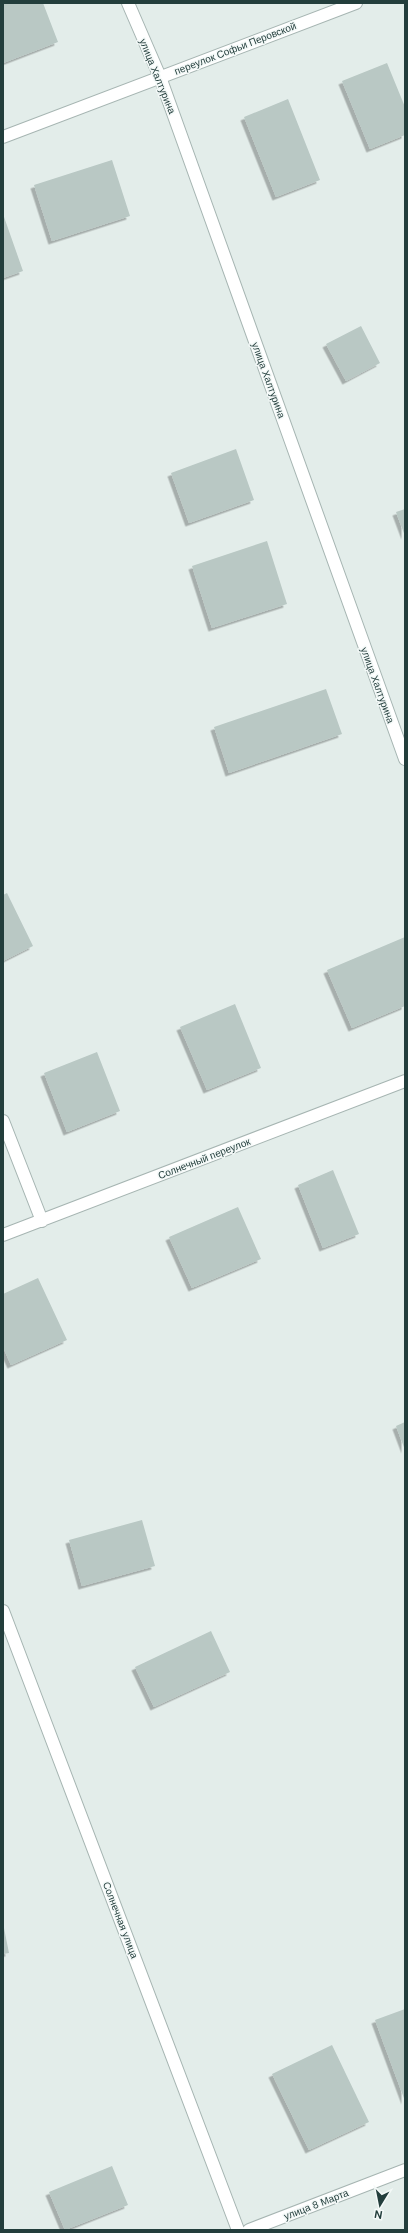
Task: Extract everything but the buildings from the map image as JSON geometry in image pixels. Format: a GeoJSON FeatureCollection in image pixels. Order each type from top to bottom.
{"type":"FeatureCollection","features":[{"type":"Feature","properties":{"kind":"street","name":"улица Халтурина"},"geometry":{"type":"LineString","coordinates":[[128,3],[160,77],[405,759]]}},
{"type":"Feature","properties":{"kind":"street","name":"переулок Софьи Перовской"},"geometry":{"type":"LineString","coordinates":[[3,137],[356,3]]}},
{"type":"Feature","properties":{"kind":"street","name":"Солнечный переулок"},"geometry":{"type":"LineString","coordinates":[[3,1235],[405,1081]]}},
{"type":"Feature","properties":{"kind":"street"},"geometry":{"type":"LineString","coordinates":[[3,1121],[42,1221]]}},
{"type":"Feature","properties":{"kind":"street","name":"Солнечная улица"},"geometry":{"type":"LineString","coordinates":[[3,1611],[238,2230]]}},
{"type":"Feature","properties":{"kind":"street","name":"улица 8 Марта"},"geometry":{"type":"LineString","coordinates":[[249,2230],[405,2170]]}}]}
